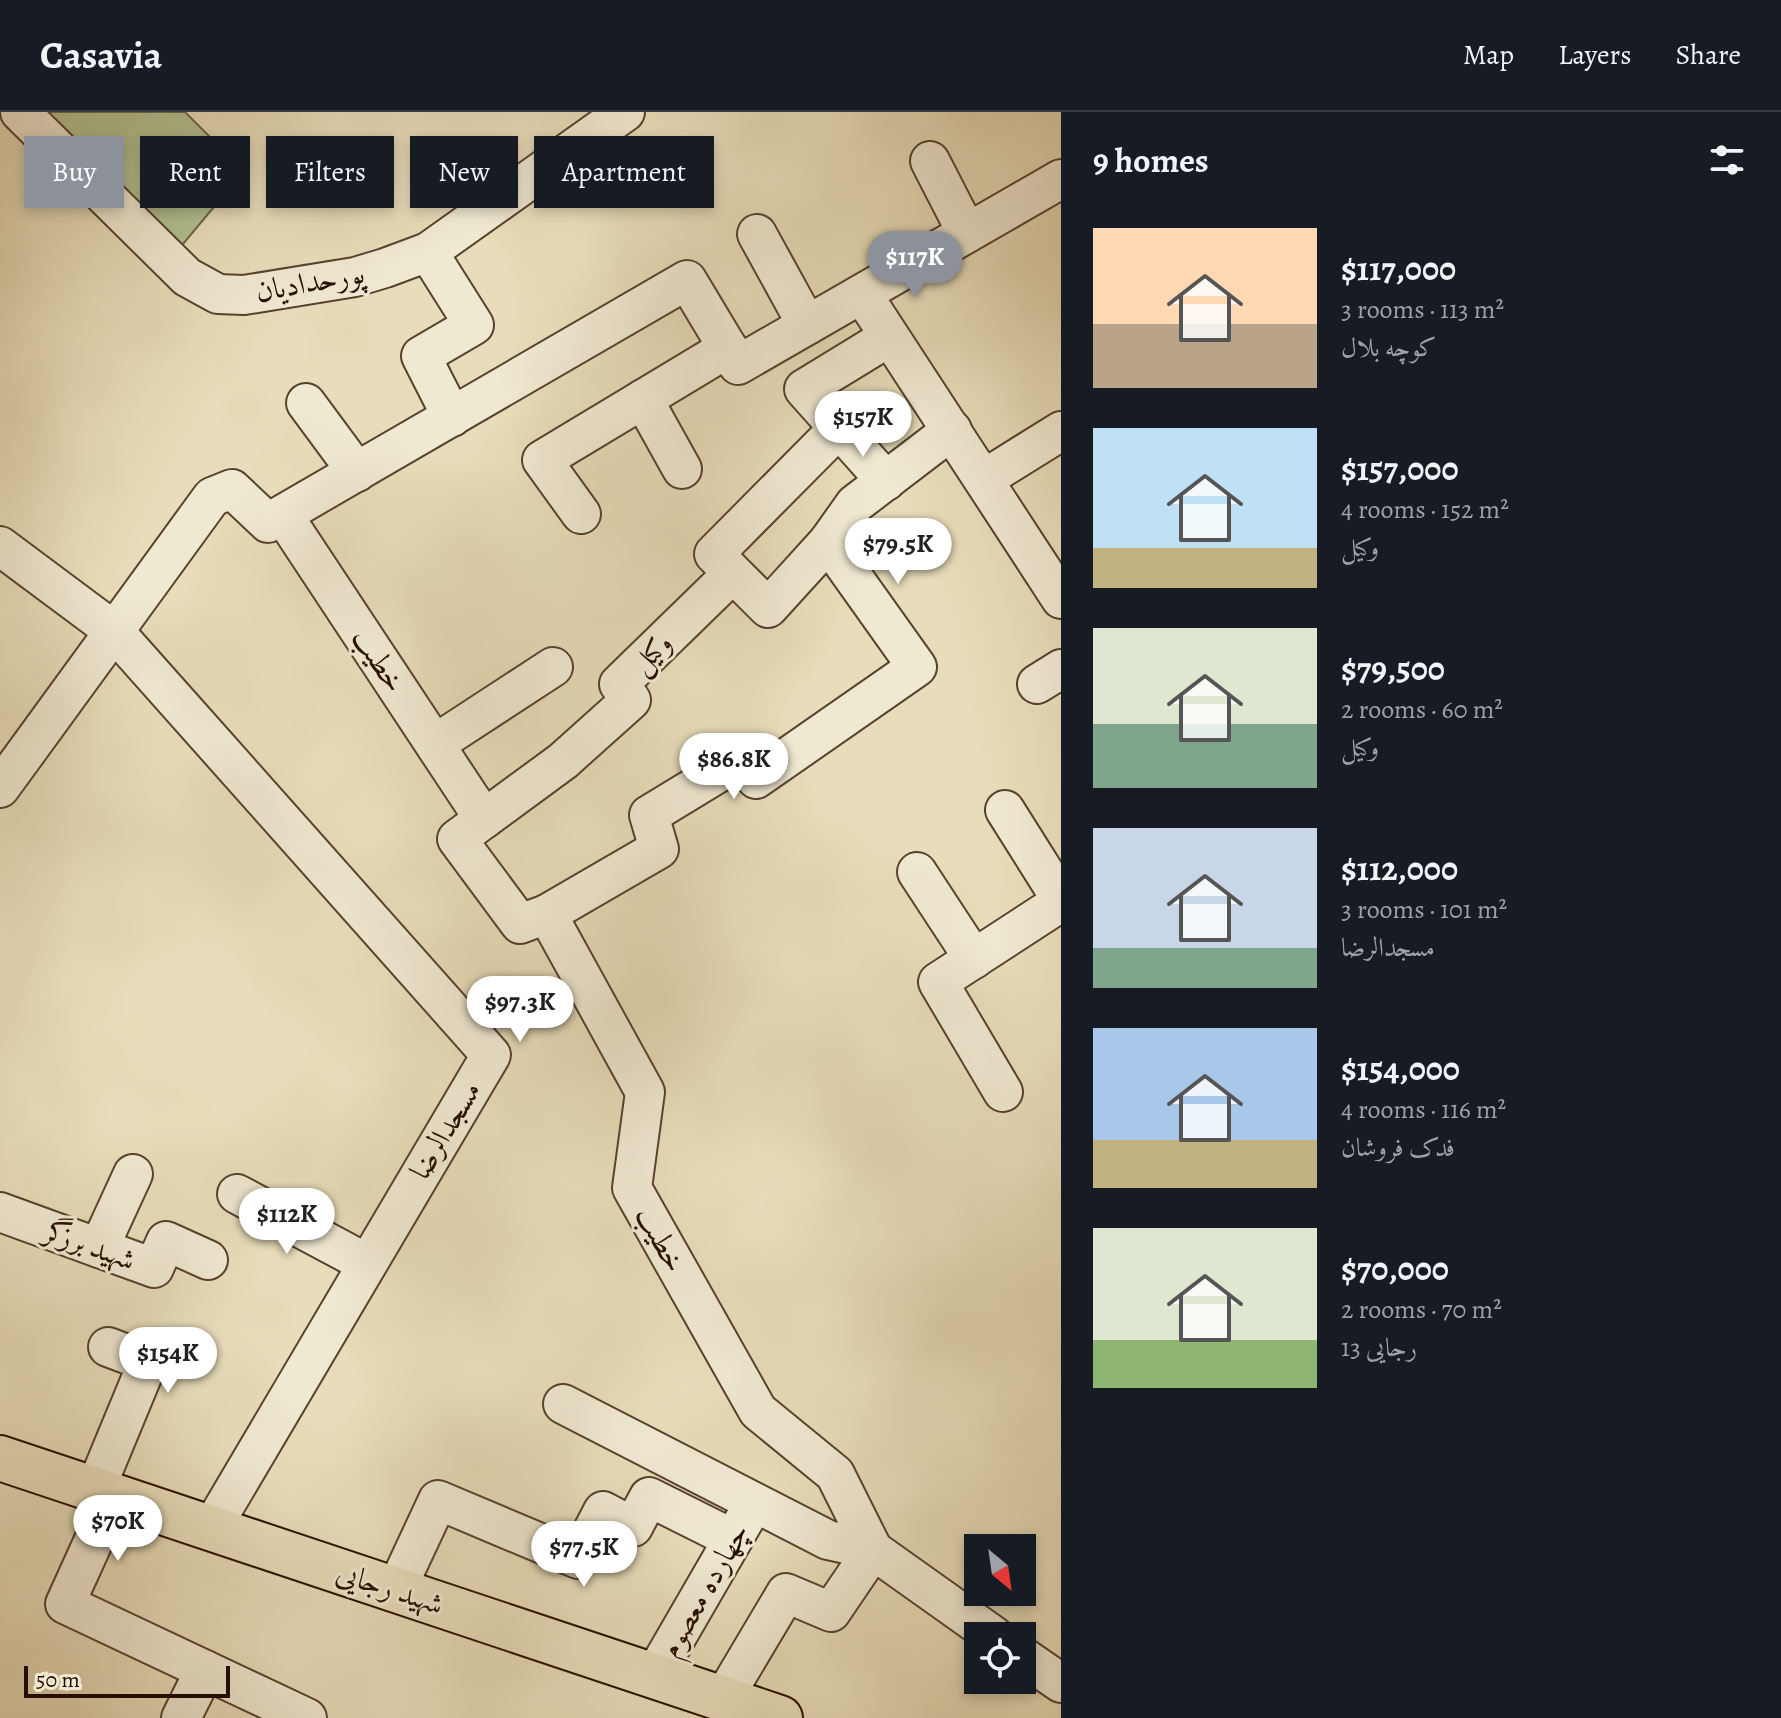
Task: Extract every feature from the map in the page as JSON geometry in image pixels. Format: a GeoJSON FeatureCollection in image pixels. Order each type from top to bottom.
{"type":"FeatureCollection","features":[{"type":"Feature","properties":{"kind":"main road","name":"شهید رجایی"},"geometry":{"type":"LineString","coordinates":[[0,1458],[780,1718]]}},
{"type":"Feature","properties":{"kind":"street","name":"پورحدادیان"},"geometry":{"type":"LineString","coordinates":[[20,112],[187,277],[218,294],[244,295],[355,277],[428,252],[608,116]]}},
{"type":"Feature","properties":{"kind":"street"},"geometry":{"type":"LineString","coordinates":[[930,161],[967,233]]}},
{"type":"Feature","properties":{"kind":"street"},"geometry":{"type":"LineString","coordinates":[[581,514],[542,460],[643,399],[807,325],[1061,179]]}},
{"type":"Feature","properties":{"kind":"street"},"geometry":{"type":"LineString","coordinates":[[757,234],[807,325]]}},
{"type":"Feature","properties":{"kind":"street"},"geometry":{"type":"LineString","coordinates":[[428,252],[474,325],[421,356],[452,417]]}},
{"type":"Feature","properties":{"kind":"street"},"geometry":{"type":"LineString","coordinates":[[0,788],[212,497],[232,489],[268,523],[687,280],[733,357]]}},
{"type":"Feature","properties":{"kind":"street"},"geometry":{"type":"LineString","coordinates":[[862,294],[1061,599]]}},
{"type":"Feature","properties":{"kind":"street"},"geometry":{"type":"LineString","coordinates":[[886,481],[804,389],[889,337]]}},
{"type":"Feature","properties":{"kind":"street"},"geometry":{"type":"LineString","coordinates":[[643,399],[682,469]]}},
{"type":"Feature","properties":{"kind":"street"},"geometry":{"type":"LineString","coordinates":[[306,403],[357,472]]}},
{"type":"Feature","properties":{"kind":"street"},"geometry":{"type":"LineString","coordinates":[[838,429],[714,554],[768,608],[828,542],[855,504],[952,430]]}},
{"type":"Feature","properties":{"kind":"street"},"geometry":{"type":"LineString","coordinates":[[984,479],[1061,431]]}},
{"type":"Feature","properties":{"kind":"street","name":"خطیب"},"geometry":{"type":"LineString","coordinates":[[283,515],[484,819]]}},
{"type":"Feature","properties":{"kind":"street"},"geometry":{"type":"LineString","coordinates":[[484,819],[457,839],[520,924],[547,914],[659,849],[649,815],[741,759],[756,779],[917,667],[828,542]]}},
{"type":"Feature","properties":{"kind":"street"},"geometry":{"type":"LineString","coordinates":[[0,546],[114,631]]}},
{"type":"Feature","properties":{"kind":"street","name":"وکیل"},"geometry":{"type":"LineString","coordinates":[[484,819],[563,761],[631,700],[619,684],[732,574]]}},
{"type":"Feature","properties":{"kind":"street","name":"مسجدالرضا"},"geometry":{"type":"LineString","coordinates":[[114,631],[491,1055],[211,1529]]}},
{"type":"Feature","properties":{"kind":"street"},"geometry":{"type":"LineString","coordinates":[[435,744],[553,667]]}},
{"type":"Feature","properties":{"kind":"street"},"geometry":{"type":"LineString","coordinates":[[1003,1092],[938,982],[1061,900],[1005,810]]}},
{"type":"Feature","properties":{"kind":"street"},"geometry":{"type":"LineString","coordinates":[[917,872],[974,959]]}},
{"type":"Feature","properties":{"kind":"street","name":"خطیب"},"geometry":{"type":"LineString","coordinates":[[547,914],[645,1092],[632,1188],[758,1411],[835,1474],[873,1550]]}},
{"type":"Feature","properties":{"kind":"street"},"geometry":{"type":"LineString","coordinates":[[99,1248],[133,1174]]}},
{"type":"Feature","properties":{"kind":"street"},"geometry":{"type":"LineString","coordinates":[[237,1194],[366,1263]]}},
{"type":"Feature","properties":{"kind":"street","name":"شهید برزگر"},"geometry":{"type":"LineString","coordinates":[[0,1212],[154,1268],[166,1241],[208,1260]]}},
{"type":"Feature","properties":{"kind":"street"},"geometry":{"type":"LineString","coordinates":[[108,1347],[148,1362],[65,1604],[307,1718]]}},
{"type":"Feature","properties":{"kind":"street"},"geometry":{"type":"LineString","coordinates":[[563,1404],[828,1540],[873,1550],[974,1622]]}},
{"type":"Feature","properties":{"kind":"street"},"geometry":{"type":"LineString","coordinates":[[396,1590],[438,1500],[578,1559],[603,1511],[633,1527],[649,1497],[733,1539]]}},
{"type":"Feature","properties":{"kind":"street","name":"چهارده معصوم"},"geometry":{"type":"LineString","coordinates":[[654,1676],[753,1504]]}},
{"type":"Feature","properties":{"kind":"street"},"geometry":{"type":"LineString","coordinates":[[723,1699],[786,1593],[831,1612],[873,1550]]}},
{"type":"Feature","properties":{"kind":"street"},"geometry":{"type":"LineString","coordinates":[[1036,1666],[1061,1683]]}},
{"type":"Feature","properties":{"kind":"street"},"geometry":{"type":"LineString","coordinates":[[181,1718],[205,1670]]}},
{"type":"Feature","properties":{"kind":"green space"},"geometry":{"type":"Polygon","coordinates":[[[40,112],[185,112],[209,136],[140,136],[140,208],[213,208],[178,250],[124,196],[124,136],[64,136],[40,112]]]}}]}
